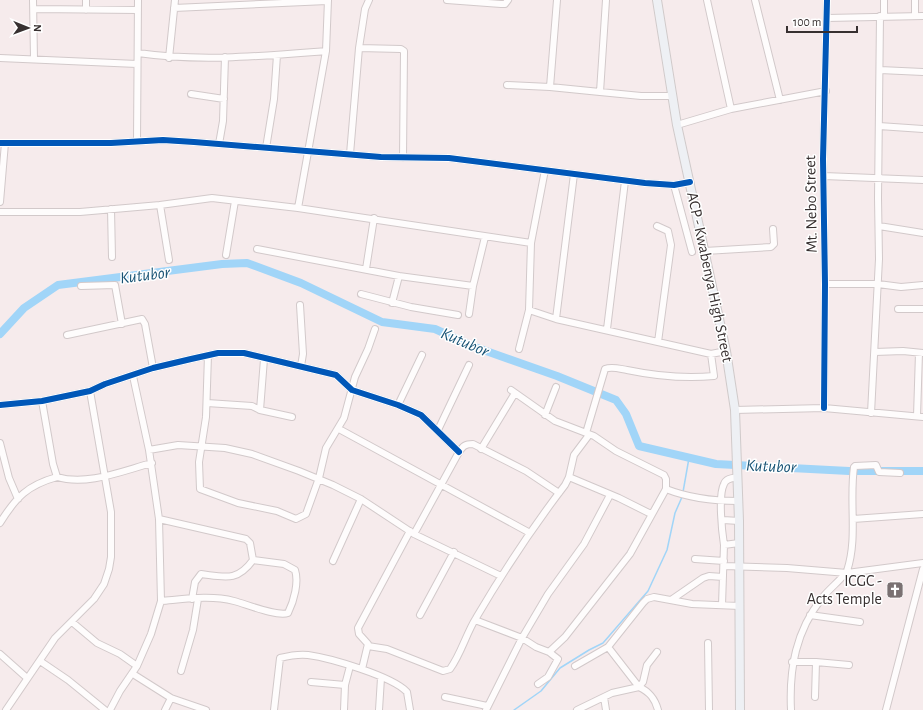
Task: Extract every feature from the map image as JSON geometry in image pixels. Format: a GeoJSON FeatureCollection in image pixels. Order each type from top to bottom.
{"type":"FeatureCollection","features":[{"type":"Feature","properties":{"kind":"main road","name":"ACP - Kwabenya High Street"},"geometry":{"type":"LineString","coordinates":[[657,0],[677,125],[726,351],[735,410],[739,521],[740,710]]}},
{"type":"Feature","properties":{"kind":"street"},"geometry":{"type":"LineString","coordinates":[[33,0],[34,59]]}},
{"type":"Feature","properties":{"kind":"street"},"geometry":{"type":"LineString","coordinates":[[86,0],[86,10]]}},
{"type":"Feature","properties":{"kind":"street"},"geometry":{"type":"LineString","coordinates":[[137,141],[138,0]]}},
{"type":"Feature","properties":{"kind":"street"},"geometry":{"type":"LineString","coordinates":[[169,58],[175,0]]}},
{"type":"Feature","properties":{"kind":"street"},"geometry":{"type":"LineString","coordinates":[[174,8],[328,0],[326,51],[298,208]]}},
{"type":"Feature","properties":{"kind":"street"},"geometry":{"type":"LineString","coordinates":[[350,154],[359,48],[365,9],[369,0]]}},
{"type":"Feature","properties":{"kind":"street"},"geometry":{"type":"LineString","coordinates":[[447,0],[505,4],[508,0]]}},
{"type":"Feature","properties":{"kind":"street"},"geometry":{"type":"LineString","coordinates":[[550,87],[557,0]]}},
{"type":"Feature","properties":{"kind":"street"},"geometry":{"type":"LineString","coordinates":[[600,92],[606,0]]}},
{"type":"Feature","properties":{"kind":"street"},"geometry":{"type":"LineString","coordinates":[[707,0],[731,109]]}},
{"type":"Feature","properties":{"kind":"street"},"geometry":{"type":"LineString","coordinates":[[754,0],[780,100]]}},
{"type":"Feature","properties":{"kind":"street","name":"Mt. Nebo Street"},"geometry":{"type":"LineString","coordinates":[[824,408],[824,176],[827,0]]}},
{"type":"Feature","properties":{"kind":"street"},"geometry":{"type":"LineString","coordinates":[[871,413],[878,284],[880,70],[884,0]]}},
{"type":"Feature","properties":{"kind":"street"},"geometry":{"type":"LineString","coordinates":[[915,0],[915,16]]}},
{"type":"Feature","properties":{"kind":"street"},"geometry":{"type":"LineString","coordinates":[[34,10],[138,10]]}},
{"type":"Feature","properties":{"kind":"street"},"geometry":{"type":"LineString","coordinates":[[827,18],[923,16]]}},
{"type":"Feature","properties":{"kind":"street"},"geometry":{"type":"LineString","coordinates":[[359,48],[401,49],[404,51],[403,158]]}},
{"type":"Feature","properties":{"kind":"street"},"geometry":{"type":"LineString","coordinates":[[138,53],[169,58],[277,55],[326,51]]}},
{"type":"Feature","properties":{"kind":"street"},"geometry":{"type":"LineString","coordinates":[[266,148],[274,99],[277,55]]}},
{"type":"Feature","properties":{"kind":"street"},"geometry":{"type":"LineString","coordinates":[[219,144],[224,99],[225,57]]}},
{"type":"Feature","properties":{"kind":"street"},"geometry":{"type":"LineString","coordinates":[[0,58],[137,64]]}},
{"type":"Feature","properties":{"kind":"street"},"geometry":{"type":"LineString","coordinates":[[880,70],[923,72]]}},
{"type":"Feature","properties":{"kind":"street"},"geometry":{"type":"LineString","coordinates":[[508,84],[642,96],[672,96]]}},
{"type":"Feature","properties":{"kind":"street"},"geometry":{"type":"LineString","coordinates":[[677,125],[731,109],[826,91]]}},
{"type":"Feature","properties":{"kind":"street"},"geometry":{"type":"LineString","coordinates":[[191,94],[224,99]]}},
{"type":"Feature","properties":{"kind":"street"},"geometry":{"type":"LineString","coordinates":[[879,126],[923,128]]}},
{"type":"Feature","properties":{"kind":"street"},"geometry":{"type":"LineString","coordinates":[[0,202],[2,143],[104,143],[163,140],[403,158],[449,158],[625,181],[674,185],[690,182]]}},
{"type":"Feature","properties":{"kind":"street"},"geometry":{"type":"LineString","coordinates":[[519,349],[529,310],[531,243],[545,170]]}},
{"type":"Feature","properties":{"kind":"street"},"geometry":{"type":"LineString","coordinates":[[556,319],[574,174]]}},
{"type":"Feature","properties":{"kind":"street"},"geometry":{"type":"LineString","coordinates":[[824,176],[879,177],[923,180]]}},
{"type":"Feature","properties":{"kind":"street"},"geometry":{"type":"LineString","coordinates":[[607,329],[625,181]]}},
{"type":"Feature","properties":{"kind":"street"},"geometry":{"type":"LineString","coordinates":[[674,185],[692,252]]}},
{"type":"Feature","properties":{"kind":"street"},"geometry":{"type":"LineString","coordinates":[[0,212],[60,212],[111,209],[160,205],[212,198],[374,218],[531,243]]}},
{"type":"Feature","properties":{"kind":"street"},"geometry":{"type":"LineString","coordinates":[[226,255],[235,201]]}},
{"type":"Feature","properties":{"kind":"street"},"geometry":{"type":"LineString","coordinates":[[160,205],[169,260]]}},
{"type":"Feature","properties":{"kind":"street"},"geometry":{"type":"LineString","coordinates":[[111,209],[112,257]]}},
{"type":"Feature","properties":{"kind":"street"},"geometry":{"type":"LineString","coordinates":[[366,269],[374,218]]}},
{"type":"Feature","properties":{"kind":"street"},"geometry":{"type":"LineString","coordinates":[[657,226],[668,231],[671,245],[658,342]]}},
{"type":"Feature","properties":{"kind":"street"},"geometry":{"type":"LineString","coordinates":[[879,226],[923,233]]}},
{"type":"Feature","properties":{"kind":"street"},"geometry":{"type":"LineString","coordinates":[[705,251],[771,247],[774,244],[773,229]]}},
{"type":"Feature","properties":{"kind":"street"},"geometry":{"type":"LineString","coordinates":[[469,314],[473,286],[485,236]]}},
{"type":"Feature","properties":{"kind":"street"},"geometry":{"type":"LineString","coordinates":[[257,250],[399,276],[473,286]]}},
{"type":"Feature","properties":{"kind":"street"},"geometry":{"type":"LineString","coordinates":[[392,303],[399,276]]}},
{"type":"Feature","properties":{"kind":"street"},"geometry":{"type":"LineString","coordinates":[[825,284],[878,284],[901,287],[923,285]]}},
{"type":"Feature","properties":{"kind":"street"},"geometry":{"type":"LineString","coordinates":[[81,286],[115,285],[122,324]]}},
{"type":"Feature","properties":{"kind":"street"},"geometry":{"type":"LineString","coordinates":[[361,294],[392,303],[458,316]]}},
{"type":"Feature","properties":{"kind":"street"},"geometry":{"type":"LineString","coordinates":[[300,305],[303,354],[301,366]]}},
{"type":"Feature","properties":{"kind":"street"},"geometry":{"type":"LineString","coordinates":[[898,309],[923,309]]}},
{"type":"Feature","properties":{"kind":"street"},"geometry":{"type":"LineString","coordinates":[[529,310],[556,319],[607,329],[711,354],[726,351]]}},
{"type":"Feature","properties":{"kind":"street"},"geometry":{"type":"LineString","coordinates":[[67,335],[142,319],[144,321],[153,368]]}},
{"type":"Feature","properties":{"kind":"street"},"geometry":{"type":"LineString","coordinates":[[208,355],[207,403],[200,462],[200,489],[238,504],[277,511],[296,519],[301,518],[306,514],[319,478],[326,448],[339,429],[356,373],[368,349],[375,329]]}},
{"type":"Feature","properties":{"kind":"street"},"geometry":{"type":"LineString","coordinates":[[735,410],[824,408],[920,416],[921,353],[875,352]]}},
{"type":"Feature","properties":{"kind":"street"},"geometry":{"type":"LineString","coordinates":[[0,405],[42,401],[90,391],[105,384],[133,376],[153,368],[208,355],[236,353],[336,374],[352,390],[398,405],[421,415],[459,452]]}},
{"type":"Feature","properties":{"kind":"street"},"geometry":{"type":"LineString","coordinates":[[559,493],[526,471],[473,444],[464,446],[412,532],[358,628],[359,634],[368,646],[387,649],[443,671],[447,671],[454,663],[475,620],[501,576],[559,493],[569,477],[574,455],[588,434],[605,369],[609,368],[658,376],[693,378],[714,376],[711,354]]}},
{"type":"Feature","properties":{"kind":"street"},"geometry":{"type":"LineString","coordinates":[[398,405],[422,355]]}},
{"type":"Feature","properties":{"kind":"street"},"geometry":{"type":"LineString","coordinates":[[260,410],[264,359]]}},
{"type":"Feature","properties":{"kind":"street"},"geometry":{"type":"LineString","coordinates":[[438,430],[468,365]]}},
{"type":"Feature","properties":{"kind":"street"},"geometry":{"type":"LineString","coordinates":[[110,710],[120,691],[138,666],[151,634],[161,601],[159,519],[152,463],[133,376]]}},
{"type":"Feature","properties":{"kind":"street"},"geometry":{"type":"LineString","coordinates":[[545,415],[556,387]]}},
{"type":"Feature","properties":{"kind":"street"},"geometry":{"type":"LineString","coordinates":[[6,710],[55,638],[94,599],[104,584],[109,569],[111,557],[111,512],[103,476],[90,391]]}},
{"type":"Feature","properties":{"kind":"street"},"geometry":{"type":"LineString","coordinates":[[481,449],[513,391],[545,415],[588,434],[616,451],[664,475],[666,478],[666,488],[630,554],[565,637],[549,652]]}},
{"type":"Feature","properties":{"kind":"street"},"geometry":{"type":"LineString","coordinates":[[42,401],[53,464],[57,477]]}},
{"type":"Feature","properties":{"kind":"street"},"geometry":{"type":"LineString","coordinates":[[207,403],[252,406],[260,410],[292,417]]}},
{"type":"Feature","properties":{"kind":"street"},"geometry":{"type":"LineString","coordinates":[[339,429],[530,533]]}},
{"type":"Feature","properties":{"kind":"street"},"geometry":{"type":"LineString","coordinates":[[0,443],[9,478],[18,499]]}},
{"type":"Feature","properties":{"kind":"street"},"geometry":{"type":"LineString","coordinates":[[149,450],[178,445],[226,448],[252,454],[319,478],[361,499],[412,532],[501,576]]}},
{"type":"Feature","properties":{"kind":"street"},"geometry":{"type":"LineString","coordinates":[[0,523],[18,499],[33,485],[57,477],[76,480],[103,476],[152,463]]}},
{"type":"Feature","properties":{"kind":"street"},"geometry":{"type":"LineString","coordinates":[[791,710],[790,687],[792,662],[796,646],[810,616],[826,592],[847,573],[852,543],[854,470],[876,465],[878,469],[900,473]]}},
{"type":"Feature","properties":{"kind":"street"},"geometry":{"type":"LineString","coordinates":[[722,605],[724,545],[721,501],[723,484],[738,474]]}},
{"type":"Feature","properties":{"kind":"street"},"geometry":{"type":"LineString","coordinates":[[569,477],[651,514]]}},
{"type":"Feature","properties":{"kind":"street"},"geometry":{"type":"LineString","coordinates":[[666,488],[682,495],[721,501],[738,501]]}},
{"type":"Feature","properties":{"kind":"street"},"geometry":{"type":"LineString","coordinates":[[445,697],[486,708],[522,638],[548,594],[584,544],[610,495]]}},
{"type":"Feature","properties":{"kind":"street"},"geometry":{"type":"LineString","coordinates":[[333,561],[361,499]]}},
{"type":"Feature","properties":{"kind":"street"},"geometry":{"type":"LineString","coordinates":[[853,519],[923,514]]}},
{"type":"Feature","properties":{"kind":"street"},"geometry":{"type":"LineString","coordinates":[[159,519],[246,539],[250,543],[253,560]]}},
{"type":"Feature","properties":{"kind":"street"},"geometry":{"type":"LineString","coordinates":[[722,520],[739,521]]}},
{"type":"Feature","properties":{"kind":"street"},"geometry":{"type":"LineString","coordinates":[[724,545],[739,542]]}},
{"type":"Feature","properties":{"kind":"street"},"geometry":{"type":"LineString","coordinates":[[420,615],[454,552]]}},
{"type":"Feature","properties":{"kind":"street"},"geometry":{"type":"LineString","coordinates":[[695,559],[739,566],[847,573],[923,563]]}},
{"type":"Feature","properties":{"kind":"street"},"geometry":{"type":"LineString","coordinates":[[181,671],[193,630],[195,599],[194,582],[201,574],[232,577],[243,571],[253,560]]}},
{"type":"Feature","properties":{"kind":"street"},"geometry":{"type":"LineString","coordinates":[[161,601],[224,598],[276,613],[288,612],[297,576],[295,570],[284,564],[253,560]]}},
{"type":"Feature","properties":{"kind":"street"},"geometry":{"type":"LineString","coordinates":[[886,710],[923,569]]}},
{"type":"Feature","properties":{"kind":"street"},"geometry":{"type":"LineString","coordinates":[[671,600],[703,578],[709,576],[723,577]]}},
{"type":"Feature","properties":{"kind":"street"},"geometry":{"type":"LineString","coordinates":[[575,666],[608,647],[647,599],[654,597],[692,604],[740,606]]}},
{"type":"Feature","properties":{"kind":"street"},"geometry":{"type":"LineString","coordinates":[[810,616],[860,622]]}},
{"type":"Feature","properties":{"kind":"street"},"geometry":{"type":"LineString","coordinates":[[475,620],[522,638],[536,647],[549,652],[558,661],[548,677],[538,684]]}},
{"type":"Feature","properties":{"kind":"street"},"geometry":{"type":"LineString","coordinates":[[72,622],[97,643],[120,654],[138,666]]}},
{"type":"Feature","properties":{"kind":"street"},"geometry":{"type":"LineString","coordinates":[[708,643],[709,710]]}},
{"type":"Feature","properties":{"kind":"street"},"geometry":{"type":"LineString","coordinates":[[362,670],[368,646]]}},
{"type":"Feature","properties":{"kind":"street"},"geometry":{"type":"LineString","coordinates":[[608,647],[639,687],[645,690],[653,698],[658,710]]}},
{"type":"Feature","properties":{"kind":"street"},"geometry":{"type":"LineString","coordinates":[[578,710],[604,697],[630,688],[639,687],[643,682],[647,665],[657,652]]}},
{"type":"Feature","properties":{"kind":"street"},"geometry":{"type":"LineString","coordinates":[[0,654],[27,678]]}},
{"type":"Feature","properties":{"kind":"street"},"geometry":{"type":"LineString","coordinates":[[274,710],[280,658],[310,656],[362,670],[407,692],[410,710]]}},
{"type":"Feature","properties":{"kind":"street"},"geometry":{"type":"LineString","coordinates":[[40,661],[68,680],[105,710]]}},
{"type":"Feature","properties":{"kind":"street"},"geometry":{"type":"LineString","coordinates":[[792,662],[816,662],[849,665]]}},
{"type":"Feature","properties":{"kind":"street"},"geometry":{"type":"LineString","coordinates":[[815,697],[816,662]]}},
{"type":"Feature","properties":{"kind":"street"},"geometry":{"type":"LineString","coordinates":[[344,710],[345,685],[350,666]]}},
{"type":"Feature","properties":{"kind":"street"},"geometry":{"type":"LineString","coordinates":[[133,674],[172,698],[206,710]]}},
{"type":"Feature","properties":{"kind":"street"},"geometry":{"type":"LineString","coordinates":[[379,710],[381,678]]}},
{"type":"Feature","properties":{"kind":"street"},"geometry":{"type":"LineString","coordinates":[[311,682],[345,685]]}},
{"type":"Feature","properties":{"kind":"street"},"geometry":{"type":"LineString","coordinates":[[604,697],[606,710]]}},
{"type":"Feature","properties":{"kind":"street"},"geometry":{"type":"LineString","coordinates":[[165,710],[172,698]]}},
{"type":"Feature","properties":{"kind":"waterway","name":"Kutubor"},"geometry":{"type":"LineString","coordinates":[[0,334],[24,308],[58,285],[222,264],[247,263],[301,283],[382,322],[435,329],[472,346],[557,376],[616,400],[626,414],[639,446],[716,464],[849,471],[923,471]]}},
{"type":"Feature","properties":{"kind":"waterway"},"geometry":{"type":"LineString","coordinates":[[683,492],[689,458]]}},
{"type":"Feature","properties":{"kind":"waterway"},"geometry":{"type":"LineString","coordinates":[[514,710],[541,691],[560,668],[603,643],[648,591],[667,550],[675,513],[682,497]]}},
{"type":"Feature","properties":{"kind":"cycle path"},"geometry":{"type":"LineString","coordinates":[[824,408],[825,284],[823,159],[827,0]]}},
{"type":"Feature","properties":{"kind":"cycle path"},"geometry":{"type":"LineString","coordinates":[[0,143],[111,143],[163,140],[381,157],[449,158],[645,183],[674,185],[690,182]]}},
{"type":"Feature","properties":{"kind":"cycle path"},"geometry":{"type":"LineString","coordinates":[[0,405],[42,401],[90,391],[105,384],[153,368],[218,353],[244,353],[336,375],[352,390],[398,405],[421,415],[459,452]]}},
{"type":"Feature","properties":{"kind":"place","name":"ICGC - Acts Temple"},"geometry":{"type":"Point","coordinates":[895,590]}}]}
